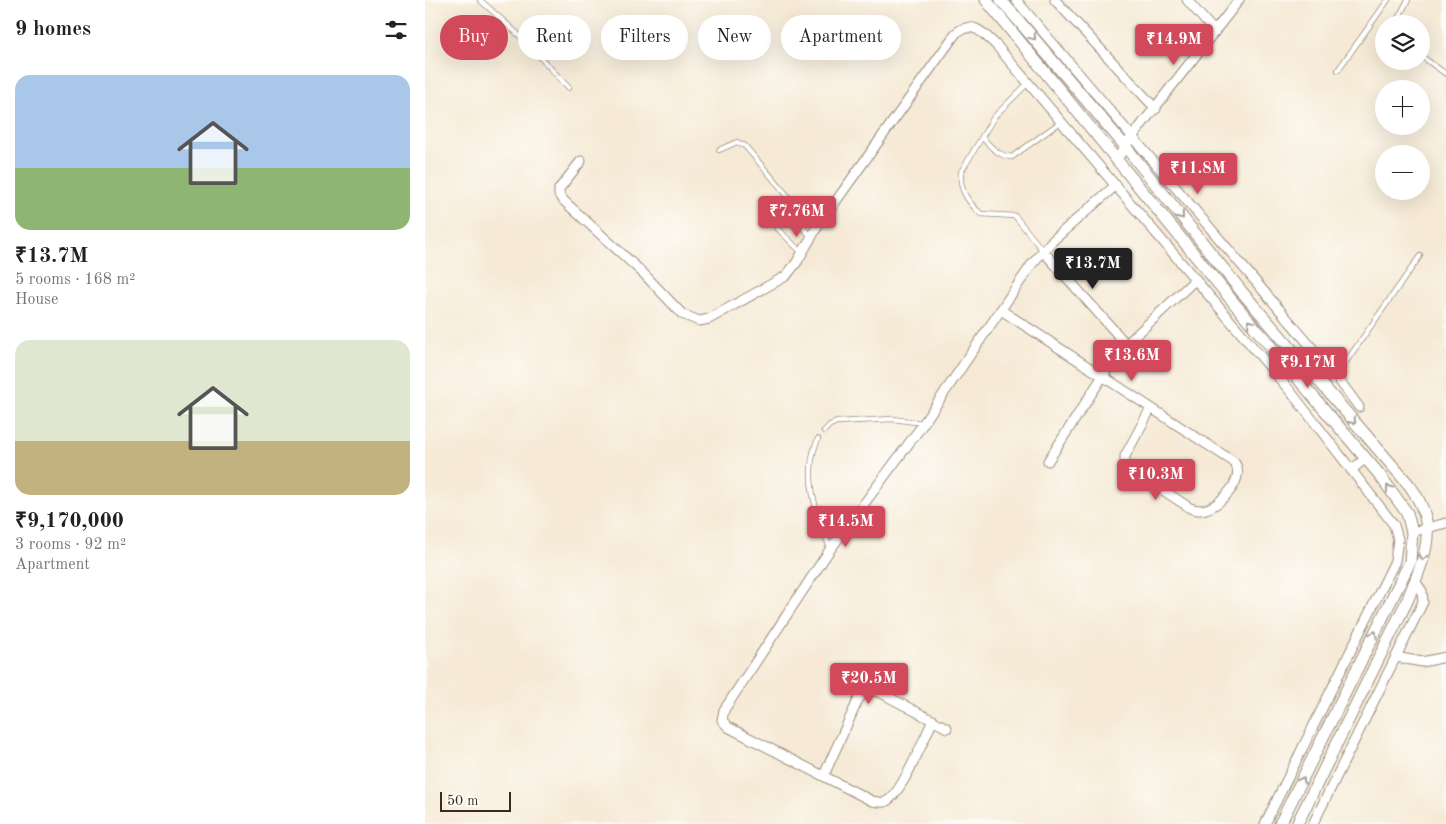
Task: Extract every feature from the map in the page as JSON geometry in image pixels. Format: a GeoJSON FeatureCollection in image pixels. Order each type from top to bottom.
{"type":"FeatureCollection","features":[{"type":"Feature","properties":{"kind":"street"},"geometry":{"type":"LineString","coordinates":[[986,0],[1365,458],[1407,513],[1412,532],[1410,562],[1280,824]]}},
{"type":"Feature","properties":{"kind":"street"},"geometry":{"type":"LineString","coordinates":[[1001,0],[1336,376],[1359,407]]}},
{"type":"Feature","properties":{"kind":"street"},"geometry":{"type":"LineString","coordinates":[[1016,0],[1128,142],[1242,292],[1410,486],[1421,502],[1428,529],[1422,564],[1389,642],[1297,824]]}},
{"type":"Feature","properties":{"kind":"street"},"geometry":{"type":"LineString","coordinates":[[1055,0],[1156,109]]}},
{"type":"Feature","properties":{"kind":"street"},"geometry":{"type":"LineString","coordinates":[[1117,160],[1128,142],[1156,109],[1239,0]]}},
{"type":"Feature","properties":{"kind":"street"},"geometry":{"type":"LineString","coordinates":[[1188,1],[1215,32]]}},
{"type":"Feature","properties":{"kind":"street"},"geometry":{"type":"LineString","coordinates":[[581,162],[559,189],[559,195],[644,274],[682,314],[693,320],[709,319],[786,276],[797,262],[801,252],[814,233],[947,44],[964,27],[970,26],[979,30],[996,45],[1291,392],[1394,524],[1398,539],[1398,552],[1265,824]]}},
{"type":"Feature","properties":{"kind":"street"},"geometry":{"type":"LineString","coordinates":[[933,720],[901,784],[890,799],[883,802],[872,801],[728,727],[722,720],[724,710],[831,549],[923,423],[1043,251],[1116,185]]}},
{"type":"Feature","properties":{"kind":"street"},"geometry":{"type":"LineString","coordinates":[[1043,251],[1126,344]]}},
{"type":"Feature","properties":{"kind":"street"},"geometry":{"type":"LineString","coordinates":[[1048,461],[1101,377],[1126,344],[1196,279]]}},
{"type":"Feature","properties":{"kind":"street"},"geometry":{"type":"LineString","coordinates":[[1001,310],[1151,408],[1237,466],[1236,482],[1212,507],[1199,510],[1190,508],[1125,465],[1125,456],[1151,408]]}},
{"type":"Feature","properties":{"kind":"street"},"geometry":{"type":"LineString","coordinates":[[1351,470],[1365,458]]}},
{"type":"Feature","properties":{"kind":"street"},"geometry":{"type":"LineString","coordinates":[[1412,532],[1446,523]]}},
{"type":"Feature","properties":{"kind":"street"},"geometry":{"type":"LineString","coordinates":[[1317,823],[1423,602],[1421,591],[1415,580]]}},
{"type":"Feature","properties":{"kind":"street"},"geometry":{"type":"LineString","coordinates":[[1396,657],[1422,662],[1446,657]]}},
{"type":"Feature","properties":{"kind":"street"},"geometry":{"type":"LineString","coordinates":[[824,775],[859,698],[870,690],[881,693],[947,728]]}},
{"type":"Feature","properties":{"kind":"lane"},"geometry":{"type":"LineString","coordinates":[[481,0],[520,36],[569,88]]}},
{"type":"Feature","properties":{"kind":"lane"},"geometry":{"type":"LineString","coordinates":[[1338,70],[1388,0]]}},
{"type":"Feature","properties":{"kind":"lane"},"geometry":{"type":"LineString","coordinates":[[1400,15],[1408,0]]}},
{"type":"Feature","properties":{"kind":"lane"},"geometry":{"type":"LineString","coordinates":[[1430,62],[1446,74]]}},
{"type":"Feature","properties":{"kind":"lane"},"geometry":{"type":"LineString","coordinates":[[1028,82],[994,117],[961,172],[960,182],[971,205],[981,214],[1015,216],[1043,251]]}},
{"type":"Feature","properties":{"kind":"lane"},"geometry":{"type":"LineString","coordinates":[[982,137],[994,150],[1003,156],[1012,157],[1062,122]]}},
{"type":"Feature","properties":{"kind":"lane"},"geometry":{"type":"LineString","coordinates":[[719,150],[737,142],[745,146],[814,233]]}},
{"type":"Feature","properties":{"kind":"lane"},"geometry":{"type":"LineString","coordinates":[[801,252],[769,220],[783,208],[814,233]]}},
{"type":"Feature","properties":{"kind":"lane"},"geometry":{"type":"LineString","coordinates":[[1336,376],[1419,256]]}},
{"type":"Feature","properties":{"kind":"lane"},"geometry":{"type":"LineString","coordinates":[[824,431],[830,425],[837,422],[893,419],[923,423]]}},
{"type":"Feature","properties":{"kind":"lane"},"geometry":{"type":"LineString","coordinates":[[819,439],[813,460],[812,487],[818,520],[831,549]]}}]}
